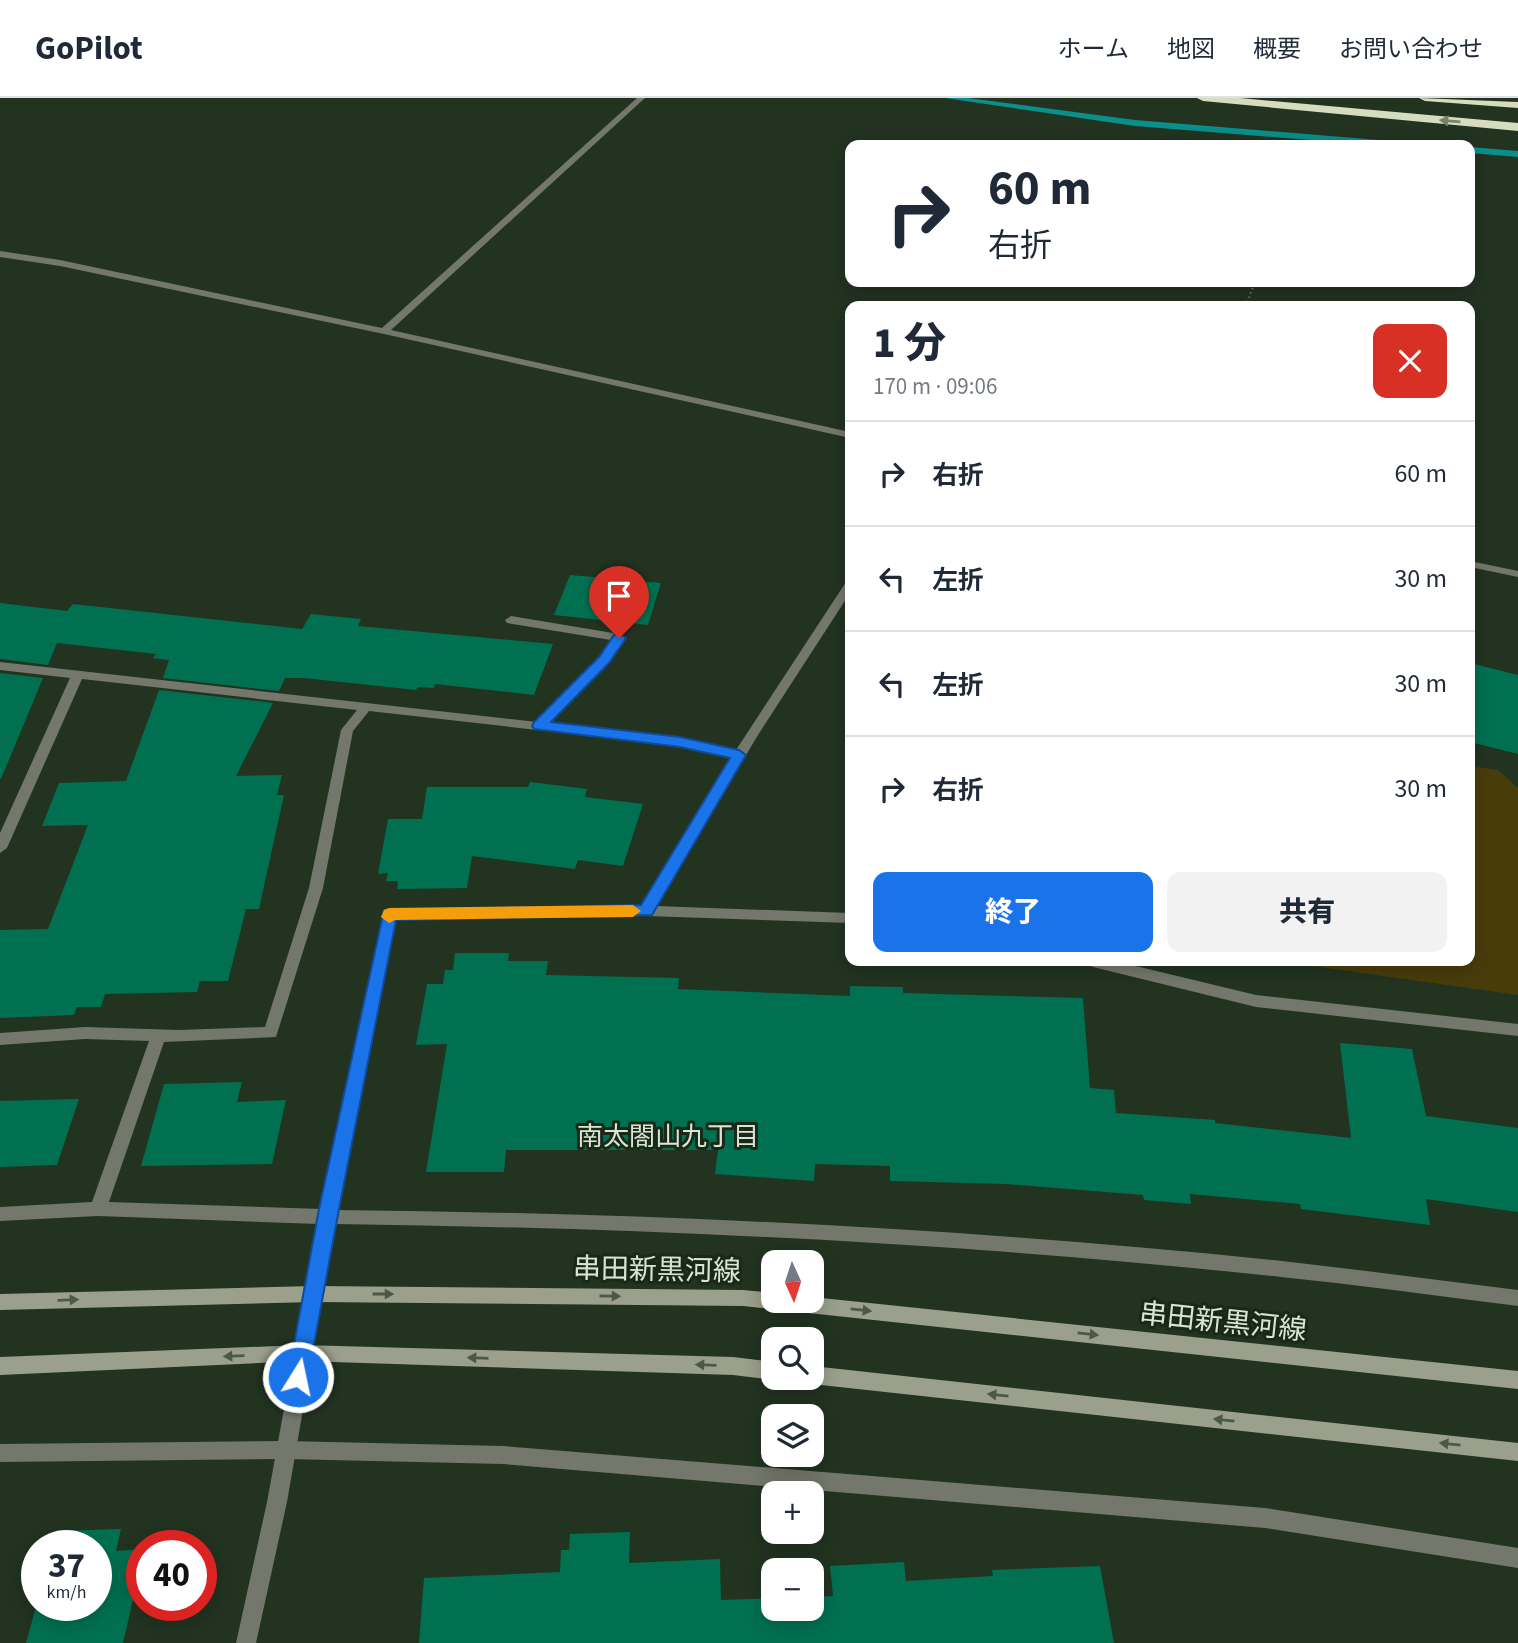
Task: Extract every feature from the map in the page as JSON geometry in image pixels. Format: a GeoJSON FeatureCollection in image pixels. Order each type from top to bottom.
{"type":"FeatureCollection","features":[{"type":"Feature","properties":{"kind":"highway"},"geometry":{"type":"LineString","coordinates":[[1203,98],[1518,127]]}},
{"type":"Feature","properties":{"kind":"highway"},"geometry":{"type":"LineString","coordinates":[[1425,98],[1518,105]]}},
{"type":"Feature","properties":{"kind":"main road","name":"串田新黒河線"},"geometry":{"type":"LineString","coordinates":[[0,1302],[314,1294],[743,1298],[1518,1380]]}},
{"type":"Feature","properties":{"kind":"main road"},"geometry":{"type":"LineString","coordinates":[[0,1366],[302,1353],[719,1366],[761,1370]]}},
{"type":"Feature","properties":{"kind":"main road"},"geometry":{"type":"LineString","coordinates":[[824,1376],[1518,1451]]}},
{"type":"Feature","properties":{"kind":"street"},"geometry":{"type":"LineString","coordinates":[[384,331],[641,98]]}},
{"type":"Feature","properties":{"kind":"street"},"geometry":{"type":"LineString","coordinates":[[0,254],[60,263],[384,331],[845,434]]}},
{"type":"Feature","properties":{"kind":"street"},"geometry":{"type":"LineString","coordinates":[[1475,565],[1518,574]]}},
{"type":"Feature","properties":{"kind":"street"},"geometry":{"type":"LineString","coordinates":[[646,911],[739,755],[845,593]]}},
{"type":"Feature","properties":{"kind":"street"},"geometry":{"type":"LineString","coordinates":[[511,620],[619,638],[604,660],[539,726]]}},
{"type":"Feature","properties":{"kind":"street"},"geometry":{"type":"LineString","coordinates":[[0,666],[680,742],[739,755]]}},
{"type":"Feature","properties":{"kind":"street"},"geometry":{"type":"LineString","coordinates":[[0,848],[78,674]]}},
{"type":"Feature","properties":{"kind":"street"},"geometry":{"type":"LineString","coordinates":[[0,1039],[85,1033],[271,1033],[316,888],[347,730],[366,706]]}},
{"type":"Feature","properties":{"kind":"street"},"geometry":{"type":"LineString","coordinates":[[246,1643],[286,1450],[328,1217],[389,914],[646,911],[845,918]]}},
{"type":"Feature","properties":{"kind":"street"},"geometry":{"type":"LineString","coordinates":[[1113,966],[1256,1001],[1518,1030]]}},
{"type":"Feature","properties":{"kind":"street"},"geometry":{"type":"LineString","coordinates":[[98,1209],[159,1035]]}},
{"type":"Feature","properties":{"kind":"street"},"geometry":{"type":"LineString","coordinates":[[0,1214],[98,1209],[328,1217],[531,1219],[962,1241],[1281,1269],[1518,1298]]}},
{"type":"Feature","properties":{"kind":"street"},"geometry":{"type":"LineString","coordinates":[[0,1453],[286,1450],[503,1455],[1265,1518],[1518,1558]]}},
{"type":"Feature","properties":{"kind":"shaded area"},"geometry":{"type":"Polygon","coordinates":[[[1475,767],[1498,770],[1518,788],[1518,995],[1312,966],[1475,966],[1475,767]]]}},
{"type":"Feature","properties":{"kind":"building"},"geometry":{"type":"Polygon","coordinates":[[[570,575],[661,583],[648,625],[554,615],[570,575]]]}},
{"type":"Feature","properties":{"kind":"building"},"geometry":{"type":"Polygon","coordinates":[[[0,603],[67,611],[73,604],[302,629],[311,614],[361,619],[358,626],[553,644],[534,695],[435,684],[434,688],[418,687],[416,690],[304,678],[285,678],[279,691],[163,678],[169,660],[153,658],[156,654],[57,643],[48,665],[0,659],[0,603]]]}},
{"type":"Feature","properties":{"kind":"building"},"geometry":{"type":"Polygon","coordinates":[[[1475,664],[1518,675],[1518,754],[1475,743],[1475,664]]]}},
{"type":"Feature","properties":{"kind":"building"},"geometry":{"type":"Polygon","coordinates":[[[0,673],[43,678],[1,779],[0,778],[0,673]]]}},
{"type":"Feature","properties":{"kind":"building"},"geometry":{"type":"Polygon","coordinates":[[[159,690],[273,703],[236,776],[282,775],[277,795],[284,795],[259,909],[246,909],[228,981],[200,981],[197,992],[105,994],[101,1007],[77,1007],[74,1015],[0,1018],[0,930],[48,929],[88,825],[42,826],[59,783],[126,781],[159,690]]]}},
{"type":"Feature","properties":{"kind":"building"},"geometry":{"type":"Polygon","coordinates":[[[530,782],[587,789],[585,797],[643,804],[623,866],[578,860],[575,869],[472,856],[467,888],[397,889],[398,881],[386,881],[388,873],[378,874],[388,819],[422,819],[427,787],[528,787],[530,782]]]}},
{"type":"Feature","properties":{"kind":"building"},"geometry":{"type":"Polygon","coordinates":[[[455,953],[509,953],[508,961],[548,961],[546,975],[679,978],[678,989],[850,996],[850,986],[903,987],[903,993],[1083,998],[1090,1088],[1114,1090],[1116,1113],[1215,1120],[1215,1123],[1351,1138],[1340,1043],[1412,1049],[1426,1116],[1518,1128],[1518,1212],[1426,1199],[1430,1225],[1301,1209],[1300,1204],[1190,1194],[1191,1204],[1144,1200],[1143,1195],[1007,1184],[890,1181],[890,1166],[815,1164],[814,1181],[715,1174],[718,1150],[506,1150],[504,1172],[426,1172],[447,1044],[416,1045],[427,984],[443,984],[445,970],[453,970],[455,953]]]}},
{"type":"Feature","properties":{"kind":"building"},"geometry":{"type":"Polygon","coordinates":[[[242,1082],[237,1102],[286,1100],[272,1164],[141,1166],[164,1084],[242,1082]]]}},
{"type":"Feature","properties":{"kind":"building"},"geometry":{"type":"Polygon","coordinates":[[[79,1099],[57,1165],[0,1167],[0,1101],[79,1099]]]}},
{"type":"Feature","properties":{"kind":"building"},"geometry":{"type":"Polygon","coordinates":[[[121,1529],[116,1551],[126,1550],[128,1621],[123,1643],[26,1643],[32,1621],[112,1621],[112,1530],[88,1530],[121,1529]]]}},
{"type":"Feature","properties":{"kind":"building"},"geometry":{"type":"Polygon","coordinates":[[[630,1532],[629,1563],[720,1559],[721,1600],[761,1598],[761,1621],[824,1621],[824,1596],[833,1596],[830,1566],[904,1562],[906,1581],[993,1576],[992,1570],[1100,1566],[1114,1643],[419,1643],[424,1578],[560,1572],[561,1550],[569,1550],[570,1534],[630,1532]]]}},
{"type":"Feature","properties":{"kind":"waterway"},"geometry":{"type":"LineString","coordinates":[[949,98],[1135,123],[1342,140]]}},
{"type":"Feature","properties":{"kind":"waterway"},"geometry":{"type":"LineString","coordinates":[[1475,150],[1518,154]]}},
{"type":"Feature","properties":{"kind":"slow traffic"},"geometry":{"type":"LineString","coordinates":[[389,917],[389,914],[633,911]]}},
{"type":"Feature","properties":{"kind":"district","name":"南太閤山九丁目"},"geometry":{"type":"Point","coordinates":[668,1136]}},
{"type":"Feature","properties":{"kind":"route"},"geometry":{"type":"LineString","coordinates":[[298,1377],[389,914],[646,911],[739,755],[680,742],[539,726],[604,660],[619,638]]}}]}
